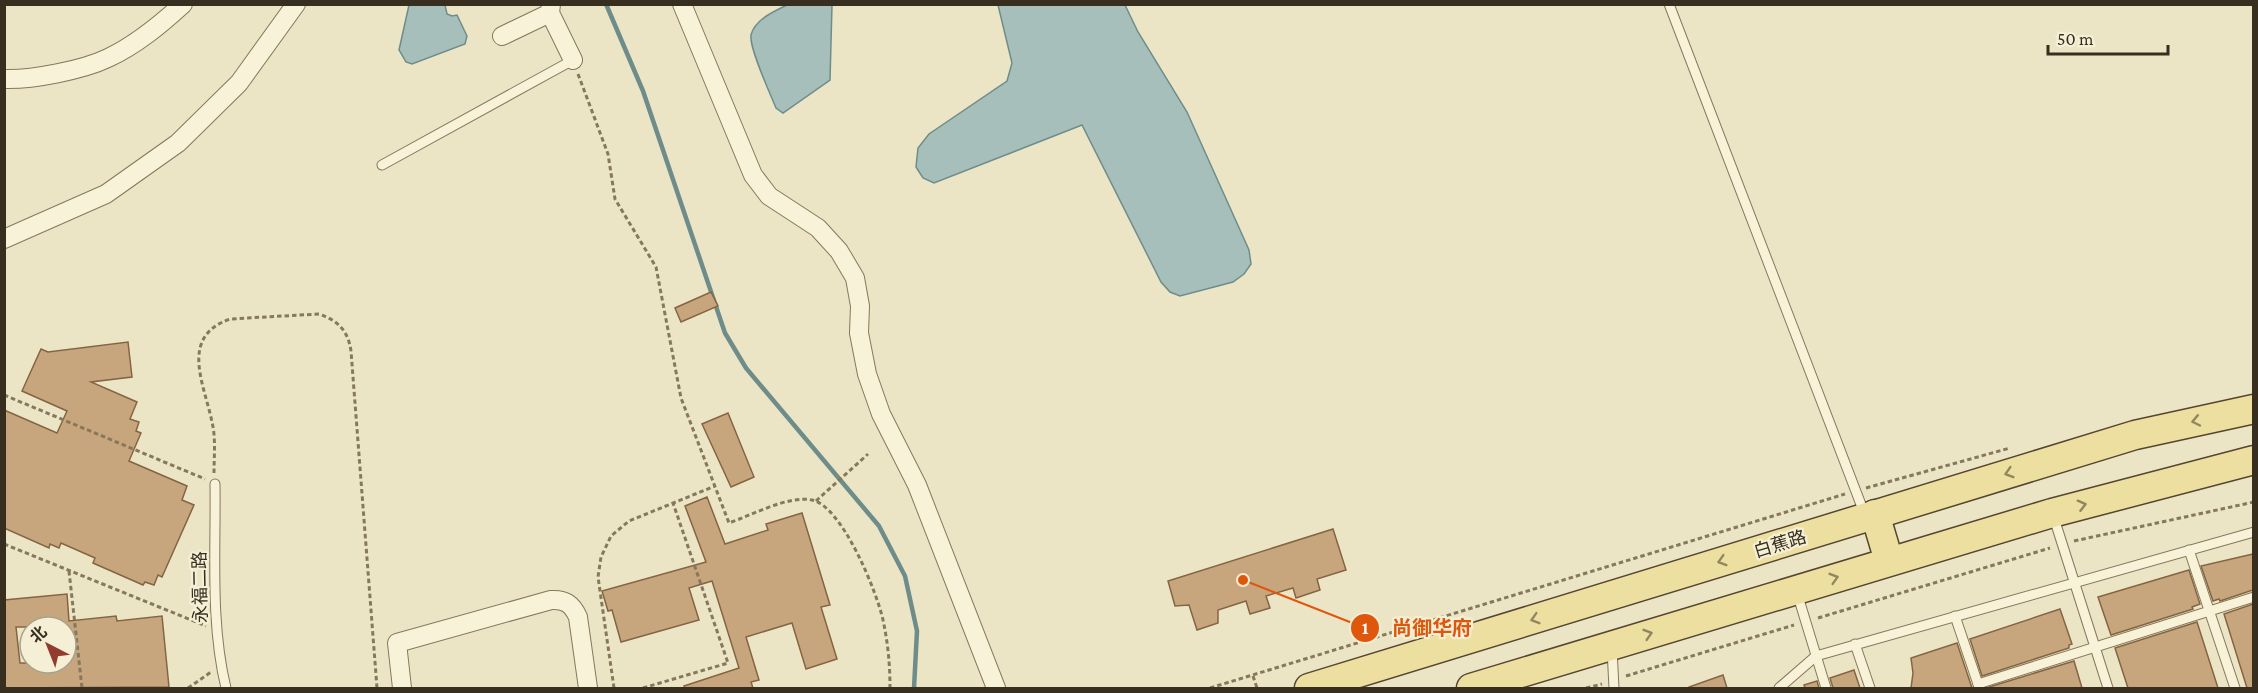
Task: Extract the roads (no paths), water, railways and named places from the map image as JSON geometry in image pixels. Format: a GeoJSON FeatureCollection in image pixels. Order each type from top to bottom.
{"type":"FeatureCollection","features":[{"type":"Feature","properties":{"kind":"main road","name":"白蕉路"},"geometry":{"type":"LineString","coordinates":[[1309,688],[2135,435],[2253,409]]}},
{"type":"Feature","properties":{"kind":"main road"},"geometry":{"type":"LineString","coordinates":[[1484,687],[1889,561],[2052,513],[2253,460]]}},
{"type":"Feature","properties":{"kind":"main road"},"geometry":{"type":"LineString","coordinates":[[1870,516],[1889,561]]}},
{"type":"Feature","properties":{"kind":"street"},"geometry":{"type":"LineString","coordinates":[[4,79],[61,72],[107,59],[150,33],[183,4]]}},
{"type":"Feature","properties":{"kind":"street"},"geometry":{"type":"LineString","coordinates":[[4,238],[26,231],[106,194],[178,143],[239,82],[296,4]]}},
{"type":"Feature","properties":{"kind":"street"},"geometry":{"type":"LineString","coordinates":[[682,4],[753,175],[769,196],[818,228],[839,251],[855,278],[860,306],[859,333],[867,374],[881,414],[917,485],[996,688]]}},
{"type":"Feature","properties":{"kind":"street"},"geometry":{"type":"LineString","coordinates":[[502,36],[550,9],[573,60]]}},
{"type":"Feature","properties":{"kind":"street"},"geometry":{"type":"LineString","coordinates":[[402,688],[397,643],[560,599],[568,603],[578,617],[588,688]]}},
{"type":"Feature","properties":{"kind":"lane"},"geometry":{"type":"LineString","coordinates":[[1669,4],[1856,491],[1870,516]]}},
{"type":"Feature","properties":{"kind":"lane"},"geometry":{"type":"LineString","coordinates":[[382,165],[573,60]]}},
{"type":"Feature","properties":{"kind":"lane","name":"永福二路"},"geometry":{"type":"LineString","coordinates":[[215,484],[217,631],[226,688]]}},
{"type":"Feature","properties":{"kind":"lane"},"geometry":{"type":"LineString","coordinates":[[2052,513],[2108,688]]}},
{"type":"Feature","properties":{"kind":"lane"},"geometry":{"type":"LineString","coordinates":[[1779,688],[1816,656],[2253,532]]}},
{"type":"Feature","properties":{"kind":"lane"},"geometry":{"type":"LineString","coordinates":[[2189,550],[2235,688]]}},
{"type":"Feature","properties":{"kind":"lane"},"geometry":{"type":"LineString","coordinates":[[1796,589],[1826,688]]}},
{"type":"Feature","properties":{"kind":"lane"},"geometry":{"type":"LineString","coordinates":[[1955,616],[1979,686],[2253,597]]}},
{"type":"Feature","properties":{"kind":"lane"},"geometry":{"type":"LineString","coordinates":[[1855,644],[1870,688]]}},
{"type":"Feature","properties":{"kind":"lane"},"geometry":{"type":"LineString","coordinates":[[1611,646],[1613,684]]}},
{"type":"Feature","properties":{"kind":"water"},"geometry":{"type":"Polygon","coordinates":[[[409,5],[445,5],[447,14],[457,15],[467,36],[465,44],[412,64],[406,62],[399,50],[409,5]]]}},
{"type":"Feature","properties":{"kind":"water"},"geometry":{"type":"Polygon","coordinates":[[[787,5],[832,5],[830,80],[783,113],[776,108],[765,82],[753,50],[751,35],[761,20],[787,5]]]}},
{"type":"Feature","properties":{"kind":"water"},"geometry":{"type":"Polygon","coordinates":[[[998,5],[1125,5],[1138,32],[1187,112],[1249,250],[1251,264],[1244,274],[1233,282],[1180,296],[1170,292],[1161,282],[1082,125],[934,183],[923,178],[916,167],[918,148],[929,134],[1007,81],[1012,63],[998,5]]]}},
{"type":"Feature","properties":{"kind":"waterway"},"geometry":{"type":"LineString","coordinates":[[606,4],[643,91],[725,333],[746,368],[879,526],[905,576],[917,631],[914,688]]}},
{"type":"Feature","properties":{"kind":"place","name":"尚御华府"},"geometry":{"type":"Point","coordinates":[1243,580]}}]}
